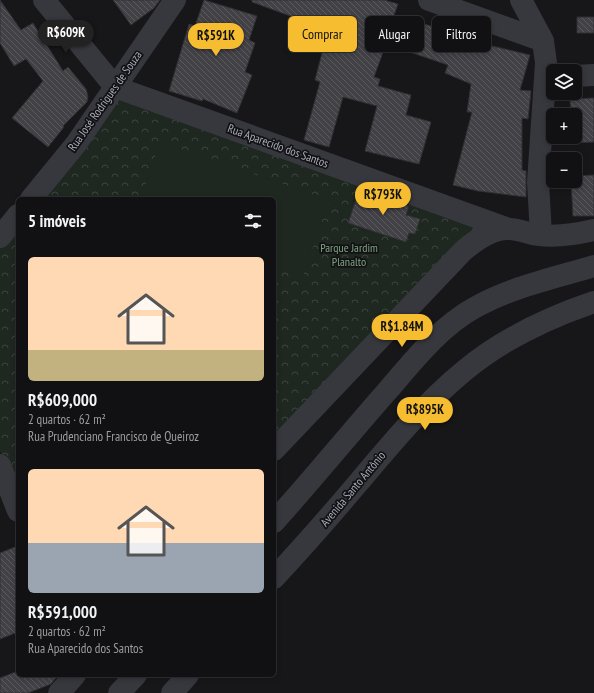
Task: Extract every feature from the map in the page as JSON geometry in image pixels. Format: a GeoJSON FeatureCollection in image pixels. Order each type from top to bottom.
{"type":"FeatureCollection","features":[{"type":"Feature","properties":{"kind":"street"},"geometry":{"type":"LineString","coordinates":[[44,0],[115,87]]}},
{"type":"Feature","properties":{"kind":"street","name":"Rua José Rodrigues de Souza"},"geometry":{"type":"LineString","coordinates":[[33,197],[76,144],[175,0]]}},
{"type":"Feature","properties":{"kind":"street"},"geometry":{"type":"LineString","coordinates":[[430,0],[542,41]]}},
{"type":"Feature","properties":{"kind":"street"},"geometry":{"type":"LineString","coordinates":[[521,0],[542,41],[546,64]]}},
{"type":"Feature","properties":{"kind":"street"},"geometry":{"type":"LineString","coordinates":[[582,76],[594,75]]}},
{"type":"Feature","properties":{"kind":"street","name":"Rua Aparecido dos Santos"},"geometry":{"type":"LineString","coordinates":[[115,87],[509,229],[541,235],[564,235],[594,230]]}},
{"type":"Feature","properties":{"kind":"street"},"geometry":{"type":"LineString","coordinates":[[541,235],[538,182],[547,100]]}},
{"type":"Feature","properties":{"kind":"street"},"geometry":{"type":"LineString","coordinates":[[0,237],[16,217]]}},
{"type":"Feature","properties":{"kind":"street","name":"Rua Aparecido dos Santos"},"geometry":{"type":"LineString","coordinates":[[276,448],[463,251],[484,236],[494,231],[509,229]]}},
{"type":"Feature","properties":{"kind":"street"},"geometry":{"type":"LineString","coordinates":[[276,520],[407,368],[432,341],[457,320],[473,308],[516,289],[594,266]]}},
{"type":"Feature","properties":{"kind":"street","name":"Avenida Santo Antônio"},"geometry":{"type":"LineString","coordinates":[[276,576],[322,526],[422,409],[464,370],[529,328],[567,311],[594,302]]}},
{"type":"Feature","properties":{"kind":"street"},"geometry":{"type":"LineString","coordinates":[[0,465],[16,506]]}},
{"type":"Feature","properties":{"kind":"street"},"geometry":{"type":"LineString","coordinates":[[59,693],[73,677]]}},
{"type":"Feature","properties":{"kind":"street"},"geometry":{"type":"LineString","coordinates":[[119,693],[134,677]]}},
{"type":"Feature","properties":{"kind":"street"},"geometry":{"type":"LineString","coordinates":[[172,693],[186,677]]}},
{"type":"Feature","properties":{"kind":"green space","name":"Parque Jardim Planalto"},"geometry":{"type":"Polygon","coordinates":[[[117,92],[492,227],[276,441],[276,197],[40,197],[117,92]]]}},
{"type":"Feature","properties":{"kind":"green space"},"geometry":{"type":"Polygon","coordinates":[[[160,142],[329,200],[303,276],[276,268],[276,197],[142,197],[160,142]]]}},
{"type":"Feature","properties":{"kind":"green space"},"geometry":{"type":"Polygon","coordinates":[[[16,227],[16,491],[0,451],[0,245],[16,227]]]}},
{"type":"Feature","properties":{"kind":"building"},"geometry":{"type":"Polygon","coordinates":[[[0,0],[21,30],[33,23],[63,71],[68,67],[86,89],[88,96],[87,102],[63,126],[64,127],[48,147],[12,118],[43,81],[26,59],[14,66],[0,43],[0,0]]]}},
{"type":"Feature","properties":{"kind":"building"},"geometry":{"type":"Polygon","coordinates":[[[113,0],[160,0],[154,8],[131,25],[113,0]]]}},
{"type":"Feature","properties":{"kind":"building"},"geometry":{"type":"Polygon","coordinates":[[[204,0],[257,16],[249,40],[255,43],[245,72],[252,75],[237,113],[203,99],[202,101],[169,91],[189,24],[195,26],[204,0]]]}},
{"type":"Feature","properties":{"kind":"building"},"geometry":{"type":"Polygon","coordinates":[[[252,0],[384,0],[398,4],[394,15],[397,16],[365,16],[365,52],[383,52],[374,77],[380,79],[378,86],[411,95],[406,115],[431,122],[419,164],[365,151],[377,106],[343,97],[329,147],[304,140],[320,82],[315,80],[322,52],[357,52],[357,16],[290,16],[252,2],[252,0]]]}},
{"type":"Feature","properties":{"kind":"building"},"geometry":{"type":"Polygon","coordinates":[[[577,17],[594,17],[594,33],[577,33],[577,17]]]}},
{"type":"Feature","properties":{"kind":"building"},"geometry":{"type":"Polygon","coordinates":[[[424,24],[432,26],[432,52],[491,52],[491,46],[530,55],[520,90],[531,91],[528,119],[522,118],[522,170],[526,171],[526,197],[478,191],[453,185],[472,112],[467,112],[471,84],[445,73],[448,65],[410,52],[424,52],[424,24]]]}},
{"type":"Feature","properties":{"kind":"building"},"geometry":{"type":"Polygon","coordinates":[[[582,98],[594,98],[594,142],[582,143],[582,108],[571,108],[570,100],[582,100],[582,98]]]}},
{"type":"Feature","properties":{"kind":"building"},"geometry":{"type":"Polygon","coordinates":[[[594,175],[594,216],[573,216],[571,188],[582,188],[582,176],[594,175]]]}},
{"type":"Feature","properties":{"kind":"building"},"geometry":{"type":"Polygon","coordinates":[[[360,188],[409,206],[406,215],[420,219],[415,234],[409,233],[406,242],[348,223],[360,188]]]}},
{"type":"Feature","properties":{"kind":"building"},"geometry":{"type":"Polygon","coordinates":[[[15,547],[16,550],[16,633],[0,639],[0,553],[15,547]]]}},
{"type":"Feature","properties":{"kind":"building"},"geometry":{"type":"Polygon","coordinates":[[[16,672],[16,677],[56,677],[51,684],[28,693],[0,693],[0,678],[16,672]]]}}]}
